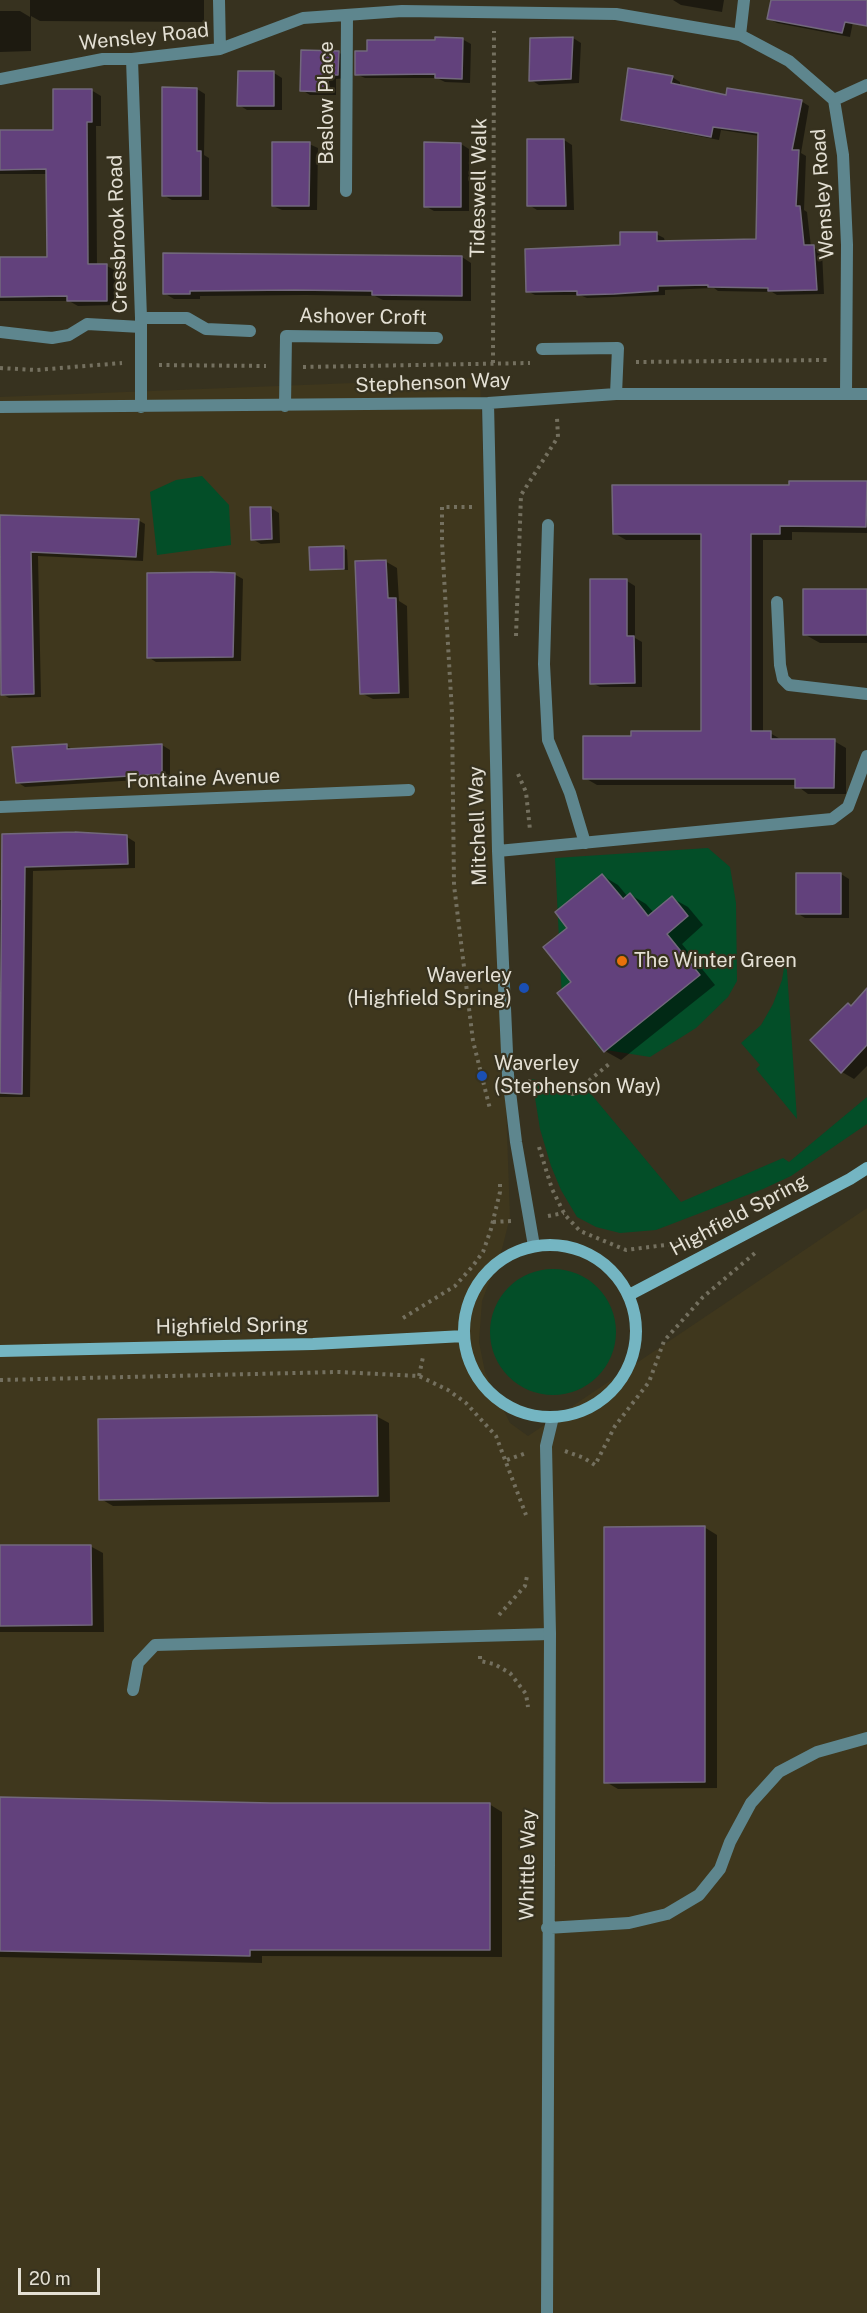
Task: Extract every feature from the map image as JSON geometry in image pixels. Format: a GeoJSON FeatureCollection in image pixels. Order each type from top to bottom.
{"type":"FeatureCollection","features":[{"type":"Feature","properties":{"kind":"main road","name":"Highfield Spring"},"geometry":{"type":"LineString","coordinates":[[629,1295],[867,1168]]}},
{"type":"Feature","properties":{"kind":"main road"},"geometry":{"type":"LineString","coordinates":[[561,1245],[587,1252],[609,1267],[629,1295],[635,1318],[637,1341],[629,1368],[613,1392],[590,1409],[575,1415],[553,1418],[532,1416],[503,1404],[481,1383],[468,1359],[464,1336],[465,1317],[470,1299],[485,1274],[507,1256],[534,1246],[561,1245]]}},
{"type":"Feature","properties":{"kind":"main road","name":"Highfield Spring"},"geometry":{"type":"LineString","coordinates":[[0,1351],[313,1344],[464,1336]]}},
{"type":"Feature","properties":{"kind":"street"},"geometry":{"type":"LineString","coordinates":[[219,0],[220,49]]}},
{"type":"Feature","properties":{"kind":"street"},"geometry":{"type":"LineString","coordinates":[[740,35],[744,0]]}},
{"type":"Feature","properties":{"kind":"street","name":"Wensley Road"},"geometry":{"type":"LineString","coordinates":[[0,79],[103,59],[132,59],[220,49],[303,18],[468,5],[494,12],[616,14],[740,35],[789,61],[834,100],[843,156],[847,245],[846,394]]}},
{"type":"Feature","properties":{"kind":"street","name":"Baslow Place"},"geometry":{"type":"LineString","coordinates":[[346,191],[347,15]]}},
{"type":"Feature","properties":{"kind":"street","name":"Cressbrook Road"},"geometry":{"type":"LineString","coordinates":[[132,59],[141,322],[141,407]]}},
{"type":"Feature","properties":{"kind":"street"},"geometry":{"type":"LineString","coordinates":[[834,100],[867,85]]}},
{"type":"Feature","properties":{"kind":"street"},"geometry":{"type":"LineString","coordinates":[[0,332],[52,338],[69,335],[87,324],[187,318],[206,329],[250,331]]}},
{"type":"Feature","properties":{"kind":"street","name":"Ashover Croft"},"geometry":{"type":"LineString","coordinates":[[285,406],[286,336],[437,338]]}},
{"type":"Feature","properties":{"kind":"street"},"geometry":{"type":"LineString","coordinates":[[542,349],[618,348],[616,394]]}},
{"type":"Feature","properties":{"kind":"street","name":"Stephenson Way"},"geometry":{"type":"LineString","coordinates":[[0,407],[488,403],[616,394],[867,394]]}},
{"type":"Feature","properties":{"kind":"street","name":"Mitchell Way"},"geometry":{"type":"LineString","coordinates":[[488,403],[498,852],[508,1075],[516,1142],[534,1246]]}},
{"type":"Feature","properties":{"kind":"street"},"geometry":{"type":"LineString","coordinates":[[548,525],[544,664],[548,740],[570,794],[585,843]]}},
{"type":"Feature","properties":{"kind":"street"},"geometry":{"type":"LineString","coordinates":[[777,602],[780,665],[783,679],[789,686],[867,694]]}},
{"type":"Feature","properties":{"kind":"street"},"geometry":{"type":"LineString","coordinates":[[498,852],[832,819],[848,807],[867,756]]}},
{"type":"Feature","properties":{"kind":"street","name":"Fontaine Avenue"},"geometry":{"type":"LineString","coordinates":[[0,807],[409,790]]}},
{"type":"Feature","properties":{"kind":"street","name":"Whittle Way"},"geometry":{"type":"LineString","coordinates":[[547,2313],[550,1634],[546,1446],[553,1418]]}},
{"type":"Feature","properties":{"kind":"street"},"geometry":{"type":"LineString","coordinates":[[133,1690],[138,1662],[155,1645],[550,1634]]}},
{"type":"Feature","properties":{"kind":"street"},"geometry":{"type":"LineString","coordinates":[[547,1928],[628,1923],[667,1914],[691,1900],[699,1895],[720,1869],[730,1842],[751,1803],[779,1772],[817,1752],[867,1738]]}},
{"type":"Feature","properties":{"kind":"path","name":"Tideswell Walk"},"geometry":{"type":"LineString","coordinates":[[493,363],[494,12]]}},
{"type":"Feature","properties":{"kind":"path"},"geometry":{"type":"LineString","coordinates":[[617,363],[805,361],[846,358]]}},
{"type":"Feature","properties":{"kind":"path"},"geometry":{"type":"LineString","coordinates":[[0,368],[36,370],[117,362],[141,365],[286,367],[541,363]]}},
{"type":"Feature","properties":{"kind":"path"},"geometry":{"type":"LineString","coordinates":[[515,646],[521,495],[558,437],[556,398]]}},
{"type":"Feature","properties":{"kind":"path"},"geometry":{"type":"LineString","coordinates":[[493,1119],[473,1041],[454,885],[452,713],[442,507],[520,508]]}},
{"type":"Feature","properties":{"kind":"path"},"geometry":{"type":"LineString","coordinates":[[516,771],[526,792],[532,848]]}},
{"type":"Feature","properties":{"kind":"path"},"geometry":{"type":"LineString","coordinates":[[529,1090],[527,1080],[573,1094],[609,1064]]}},
{"type":"Feature","properties":{"kind":"path"},"geometry":{"type":"LineString","coordinates":[[537,1139],[552,1189],[566,1215],[580,1231],[626,1250],[688,1241]]}},
{"type":"Feature","properties":{"kind":"path"},"geometry":{"type":"LineString","coordinates":[[400,1319],[455,1286],[483,1252],[501,1192],[500,1171]]}},
{"type":"Feature","properties":{"kind":"path"},"geometry":{"type":"LineString","coordinates":[[507,1460],[546,1446],[584,1458],[595,1465],[615,1426],[649,1382],[664,1341],[703,1297],[755,1254],[752,1231]]}},
{"type":"Feature","properties":{"kind":"path"},"geometry":{"type":"LineString","coordinates":[[0,1380],[338,1372],[419,1376],[448,1390],[466,1403],[496,1436],[507,1460],[528,1522]]}},
{"type":"Feature","properties":{"kind":"path"},"geometry":{"type":"LineString","coordinates":[[529,1566],[525,1586],[496,1618],[481,1620],[480,1636],[480,1660],[494,1664],[510,1673],[526,1694],[529,1717]]}},
{"type":"Feature","properties":{"kind":"shaded area"},"geometry":{"type":"Polygon","coordinates":[[[480,378],[510,1217],[502,1249],[482,1301],[479,1342],[485,1372],[510,1423],[528,1436],[867,1208],[867,2313],[0,2313],[0,397],[480,378]]]}},
{"type":"Feature","properties":{"kind":"green space"},"geometry":{"type":"Polygon","coordinates":[[[202,476],[229,505],[231,545],[157,555],[150,492],[176,480],[202,476]]]}},
{"type":"Feature","properties":{"kind":"green space"},"geometry":{"type":"Polygon","coordinates":[[[708,848],[730,867],[736,903],[737,981],[728,997],[696,1028],[650,1057],[600,1049],[562,999],[555,858],[708,848]]]}},
{"type":"Feature","properties":{"kind":"green space"},"geometry":{"type":"Polygon","coordinates":[[[786,956],[797,1119],[756,1069],[760,1065],[741,1043],[761,1025],[773,1004],[782,980],[786,956]]]}},
{"type":"Feature","properties":{"kind":"green space"},"geometry":{"type":"Polygon","coordinates":[[[532,1079],[573,1088],[581,1082],[681,1202],[783,1158],[789,1162],[867,1097],[867,1124],[791,1176],[763,1189],[656,1230],[620,1233],[596,1227],[577,1217],[561,1190],[540,1129],[532,1079]]]}},
{"type":"Feature","properties":{"kind":"green space"},"geometry":{"type":"Polygon","coordinates":[[[553,1269],[577,1274],[598,1287],[611,1308],[616,1332],[611,1356],[598,1377],[577,1390],[553,1395],[529,1390],[508,1377],[495,1356],[490,1332],[495,1308],[508,1287],[529,1274],[553,1269]]]}},
{"type":"Feature","properties":{"kind":"building"},"geometry":{"type":"Polygon","coordinates":[[[771,0],[867,0],[867,26],[845,22],[842,33],[767,19],[771,0]]]}},
{"type":"Feature","properties":{"kind":"building"},"geometry":{"type":"Polygon","coordinates":[[[435,37],[463,38],[462,79],[435,78],[435,74],[355,75],[355,51],[367,51],[367,40],[435,40],[435,37]]]}},
{"type":"Feature","properties":{"kind":"building"},"geometry":{"type":"Polygon","coordinates":[[[573,37],[571,79],[529,81],[530,38],[573,37]]]}},
{"type":"Feature","properties":{"kind":"building"},"geometry":{"type":"Polygon","coordinates":[[[301,50],[339,51],[338,75],[328,75],[328,92],[300,91],[301,50]]]}},
{"type":"Feature","properties":{"kind":"building"},"geometry":{"type":"Polygon","coordinates":[[[628,68],[673,76],[671,83],[726,95],[727,88],[802,100],[792,150],[799,150],[796,206],[800,206],[804,245],[814,245],[817,290],[768,291],[768,288],[708,287],[708,285],[658,286],[658,291],[614,294],[577,295],[577,291],[526,292],[525,249],[620,245],[620,232],[657,232],[657,241],[756,239],[758,133],[713,127],[711,137],[621,120],[628,68]]]}},
{"type":"Feature","properties":{"kind":"building"},"geometry":{"type":"Polygon","coordinates":[[[238,71],[274,71],[274,106],[237,106],[238,71]]]}},
{"type":"Feature","properties":{"kind":"building"},"geometry":{"type":"Polygon","coordinates":[[[162,87],[197,88],[197,151],[201,151],[201,196],[162,196],[162,87]]]}},
{"type":"Feature","properties":{"kind":"building"},"geometry":{"type":"Polygon","coordinates":[[[53,89],[92,89],[92,122],[87,122],[88,264],[107,264],[107,301],[67,301],[67,296],[0,297],[0,257],[47,257],[46,169],[0,170],[0,130],[53,130],[53,89]]]}},
{"type":"Feature","properties":{"kind":"building"},"geometry":{"type":"Polygon","coordinates":[[[527,139],[564,139],[566,206],[527,206],[527,139]]]}},
{"type":"Feature","properties":{"kind":"building"},"geometry":{"type":"Polygon","coordinates":[[[272,142],[310,142],[309,206],[272,206],[272,142]]]}},
{"type":"Feature","properties":{"kind":"building"},"geometry":{"type":"Polygon","coordinates":[[[424,142],[461,143],[461,207],[424,207],[424,142]]]}},
{"type":"Feature","properties":{"kind":"building"},"geometry":{"type":"Polygon","coordinates":[[[163,253],[462,256],[462,296],[372,295],[372,291],[295,290],[190,291],[190,294],[163,294],[163,253]]]}},
{"type":"Feature","properties":{"kind":"building"},"geometry":{"type":"Polygon","coordinates":[[[789,481],[867,481],[866,527],[780,526],[780,534],[751,534],[751,731],[771,731],[771,739],[835,739],[834,788],[795,788],[795,779],[583,779],[583,736],[631,736],[631,731],[701,731],[701,534],[613,534],[612,485],[789,485],[789,481]]]}},
{"type":"Feature","properties":{"kind":"building"},"geometry":{"type":"Polygon","coordinates":[[[250,507],[271,507],[272,539],[251,540],[250,507]]]}},
{"type":"Feature","properties":{"kind":"building"},"geometry":{"type":"Polygon","coordinates":[[[0,515],[139,519],[136,557],[31,552],[34,694],[1,695],[0,515]]]}},
{"type":"Feature","properties":{"kind":"building"},"geometry":{"type":"Polygon","coordinates":[[[344,546],[344,569],[310,570],[309,547],[344,546]]]}},
{"type":"Feature","properties":{"kind":"building"},"geometry":{"type":"Polygon","coordinates":[[[386,560],[388,598],[396,598],[399,693],[360,694],[355,561],[386,560]]]}},
{"type":"Feature","properties":{"kind":"building"},"geometry":{"type":"Polygon","coordinates":[[[147,573],[235,573],[233,657],[147,658],[147,573]]]}},
{"type":"Feature","properties":{"kind":"building"},"geometry":{"type":"Polygon","coordinates":[[[590,579],[627,579],[627,636],[634,636],[635,683],[590,684],[590,579]]]}},
{"type":"Feature","properties":{"kind":"building"},"geometry":{"type":"Polygon","coordinates":[[[803,589],[867,589],[867,635],[803,635],[803,589]]]}},
{"type":"Feature","properties":{"kind":"building"},"geometry":{"type":"Polygon","coordinates":[[[67,744],[67,749],[162,744],[162,774],[16,783],[12,747],[67,744]]]}},
{"type":"Feature","properties":{"kind":"building"},"geometry":{"type":"Polygon","coordinates":[[[75,832],[127,835],[128,864],[25,867],[22,1094],[0,1093],[2,834],[75,832]]]}},
{"type":"Feature","properties":{"kind":"building"},"geometry":{"type":"Polygon","coordinates":[[[796,873],[841,873],[841,914],[796,914],[796,873]]]}},
{"type":"Feature","properties":{"kind":"building","name":"The Winter Green"},"geometry":{"type":"Polygon","coordinates":[[[602,874],[623,899],[630,893],[648,916],[672,896],[688,916],[667,934],[700,975],[604,1052],[557,993],[571,982],[543,947],[567,928],[555,912],[602,874]]]}},
{"type":"Feature","properties":{"kind":"building"},"geometry":{"type":"Polygon","coordinates":[[[867,988],[867,1045],[841,1073],[810,1040],[848,1003],[851,1006],[867,988]]]}},
{"type":"Feature","properties":{"kind":"building"},"geometry":{"type":"Polygon","coordinates":[[[377,1415],[378,1496],[99,1500],[98,1419],[377,1415]]]}},
{"type":"Feature","properties":{"kind":"building"},"geometry":{"type":"Polygon","coordinates":[[[705,1526],[705,1782],[604,1783],[604,1527],[705,1526]]]}},
{"type":"Feature","properties":{"kind":"building"},"geometry":{"type":"Polygon","coordinates":[[[0,1545],[91,1545],[92,1625],[0,1626],[0,1545]]]}},
{"type":"Feature","properties":{"kind":"building"},"geometry":{"type":"Polygon","coordinates":[[[0,1797],[271,1803],[490,1803],[490,1950],[250,1950],[250,1956],[0,1951],[0,1797]]]}},
{"type":"Feature","properties":{"kind":"place","name":"The Winter Green"},"geometry":{"type":"Point","coordinates":[622,961]}},
{"type":"Feature","properties":{"kind":"place","name":"Waverley (Highfield Spring)"},"geometry":{"type":"Point","coordinates":[524,988]}},
{"type":"Feature","properties":{"kind":"place","name":"Waverley (Stephenson Way)"},"geometry":{"type":"Point","coordinates":[482,1076]}}]}
